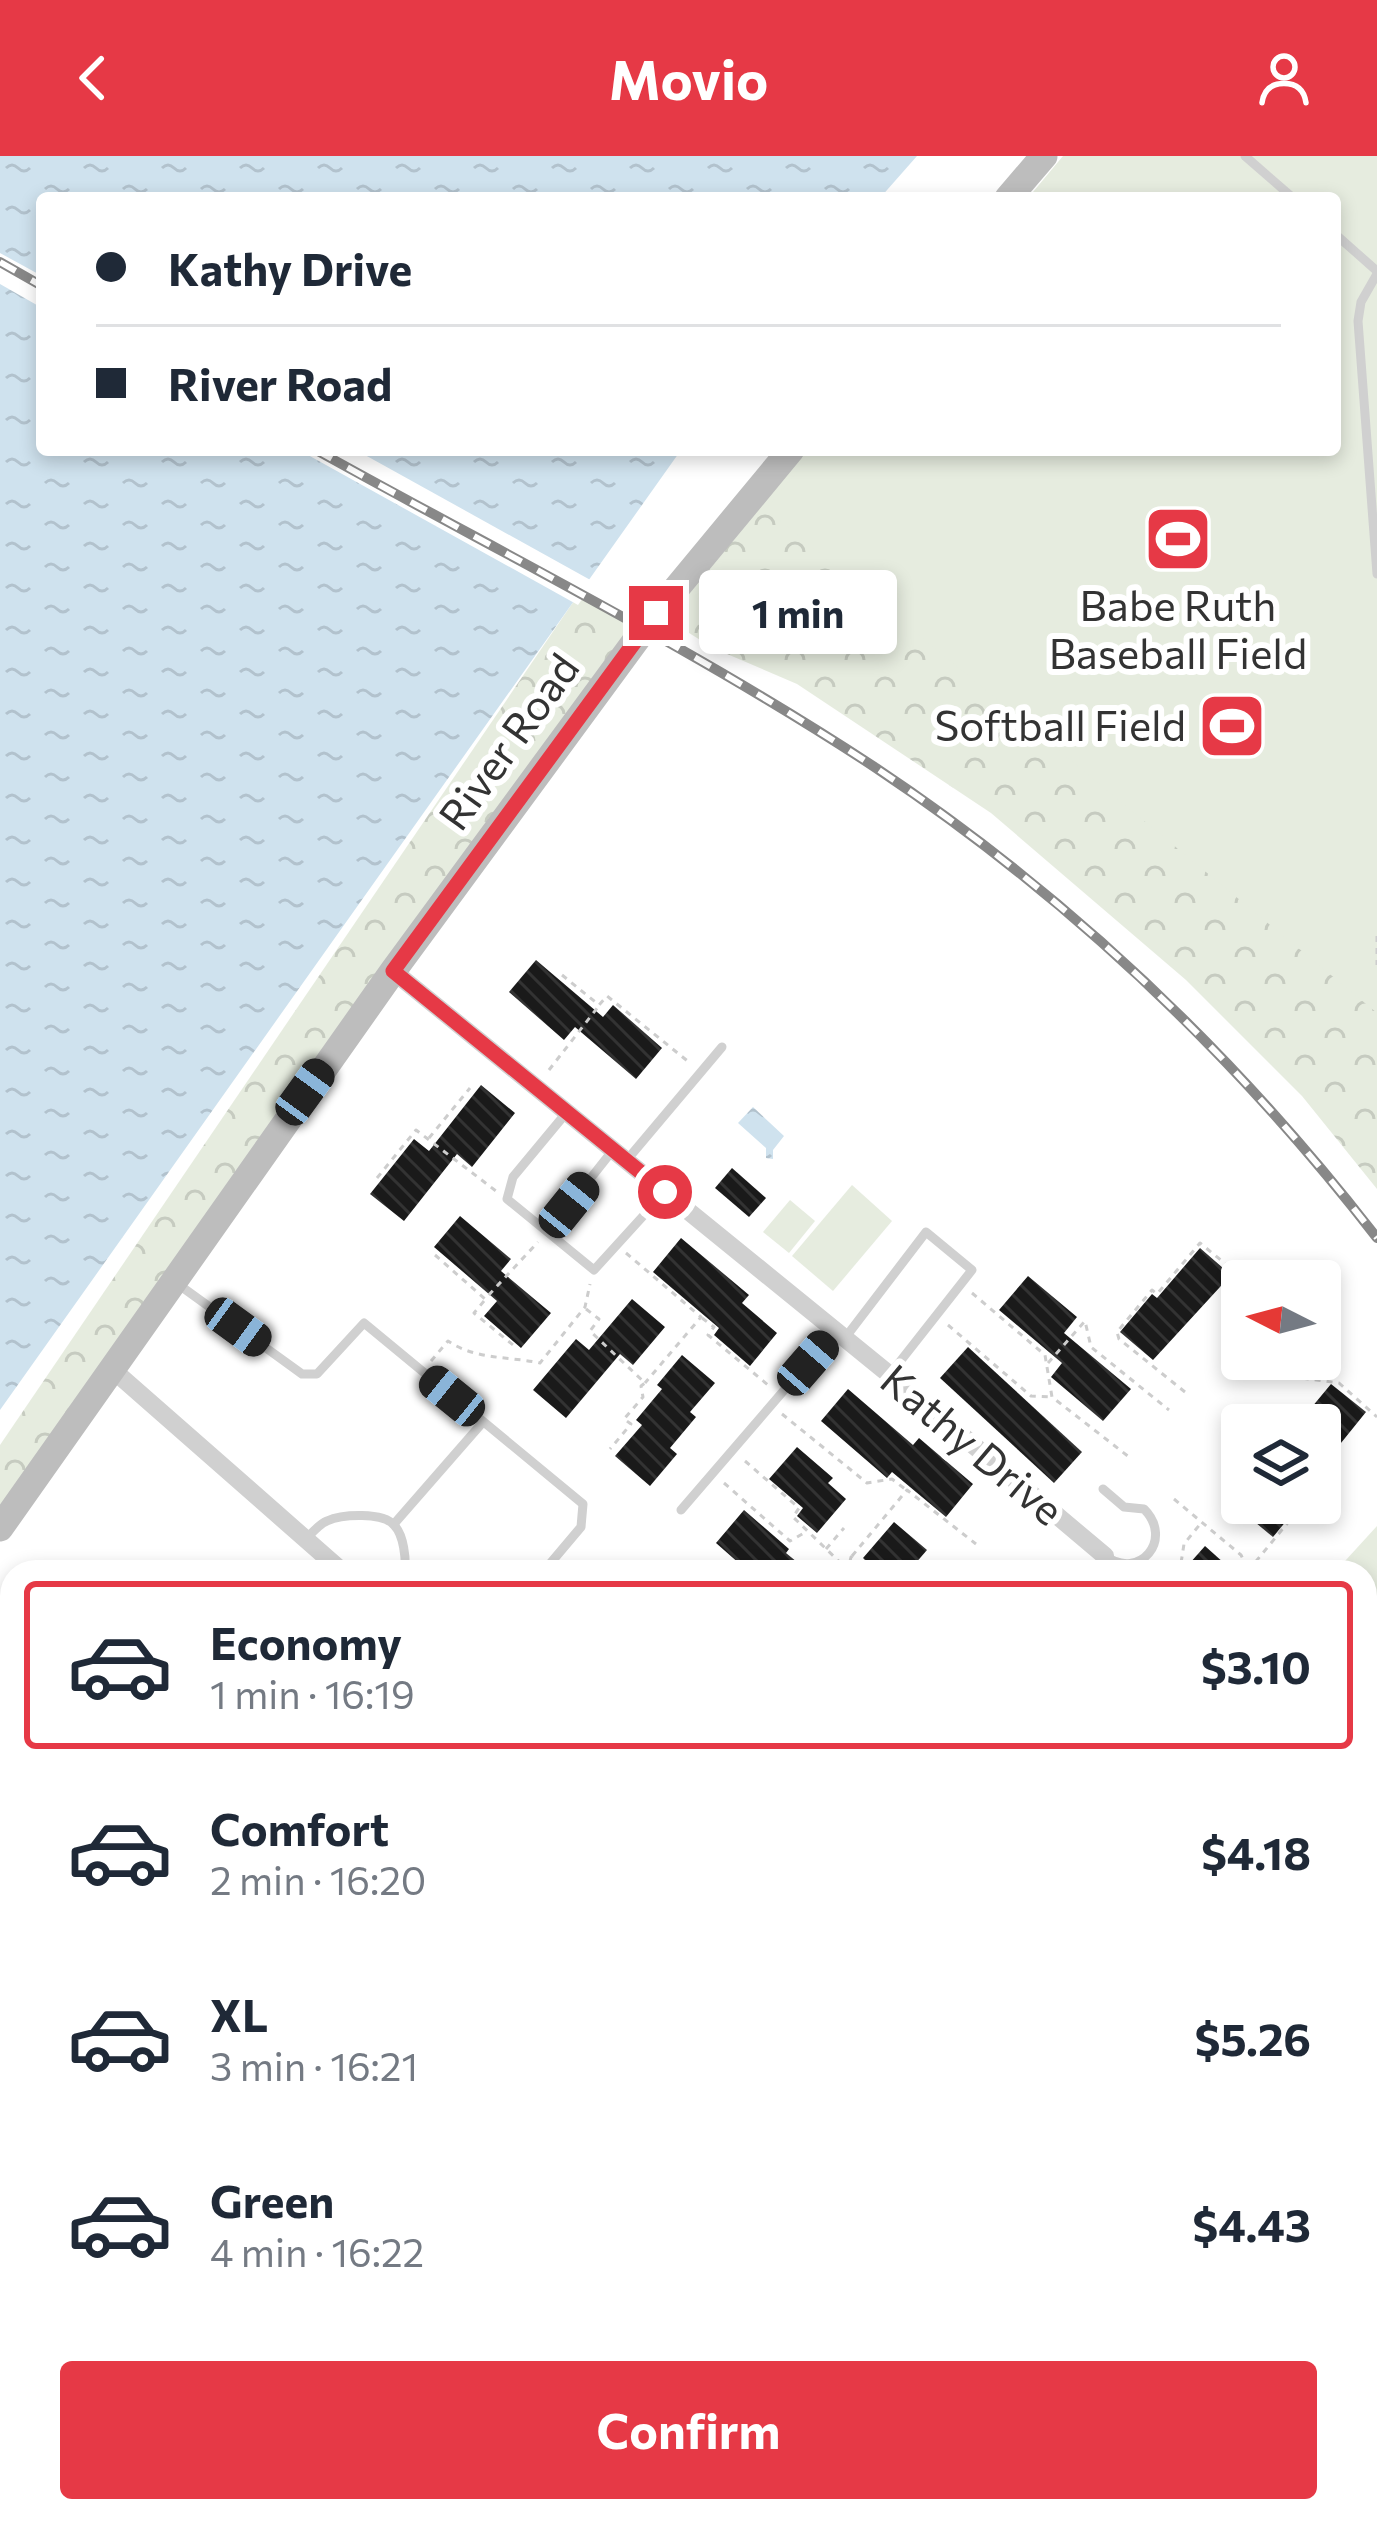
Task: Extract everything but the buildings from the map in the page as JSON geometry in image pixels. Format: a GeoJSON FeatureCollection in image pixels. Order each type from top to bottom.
{"type":"FeatureCollection","features":[{"type":"Feature","properties":{"kind":"main road"},"geometry":{"type":"LineString","coordinates":[[1013,192],[1044,156]]}},
{"type":"Feature","properties":{"kind":"main road","name":"River Road"},"geometry":{"type":"LineString","coordinates":[[0,1528],[393,971],[656,613],[786,456]]}},
{"type":"Feature","properties":{"kind":"street","name":"Kathy Drive"},"geometry":{"type":"LineString","coordinates":[[393,971],[1105,1556]]}},
{"type":"Feature","properties":{"kind":"street"},"geometry":{"type":"LineString","coordinates":[[113,1370],[329,1560]]}},
{"type":"Feature","properties":{"kind":"lane"},"geometry":{"type":"LineString","coordinates":[[1245,156],[1286,192]]}},
{"type":"Feature","properties":{"kind":"lane"},"geometry":{"type":"LineString","coordinates":[[1341,240],[1377,273],[1361,302],[1358,321],[1377,574]]}},
{"type":"Feature","properties":{"kind":"lane"},"geometry":{"type":"LineString","coordinates":[[548,1232],[722,1047]]}},
{"type":"Feature","properties":{"kind":"lane"},"geometry":{"type":"LineString","coordinates":[[567,1112],[513,1177],[507,1199],[593,1270],[665,1192]]}},
{"type":"Feature","properties":{"kind":"lane"},"geometry":{"type":"LineString","coordinates":[[681,1510],[926,1232],[972,1270],[890,1375]]}},
{"type":"Feature","properties":{"kind":"lane"},"geometry":{"type":"LineString","coordinates":[[174,1281],[302,1374],[317,1373],[364,1323],[583,1504],[581,1527],[553,1560]]}},
{"type":"Feature","properties":{"kind":"lane"},"geometry":{"type":"LineString","coordinates":[[394,1524],[483,1422]]}},
{"type":"Feature","properties":{"kind":"lane"},"geometry":{"type":"LineString","coordinates":[[1102,1489],[1124,1507],[1144,1509],[1154,1522],[1157,1537],[1149,1555],[1140,1560]]}},
{"type":"Feature","properties":{"kind":"lane"},"geometry":{"type":"LineString","coordinates":[[305,1540],[326,1521],[353,1516],[386,1519],[394,1524],[403,1560]]}},
{"type":"Feature","properties":{"kind":"lane"},"geometry":{"type":"LineString","coordinates":[[1105,1556],[1113,1560]]}},
{"type":"Feature","properties":{"kind":"path"},"geometry":{"type":"LineString","coordinates":[[1377,936],[1377,965]]}},
{"type":"Feature","properties":{"kind":"path"},"geometry":{"type":"LineString","coordinates":[[562,975],[599,1005]]}},
{"type":"Feature","properties":{"kind":"path"},"geometry":{"type":"LineString","coordinates":[[536,1087],[607,996],[701,1072]]}},
{"type":"Feature","properties":{"kind":"path"},"geometry":{"type":"LineString","coordinates":[[428,1139],[470,1088]]}},
{"type":"Feature","properties":{"kind":"path"},"geometry":{"type":"LineString","coordinates":[[377,1178],[416,1130],[507,1199]]}},
{"type":"Feature","properties":{"kind":"path"},"geometry":{"type":"LineString","coordinates":[[513,1345],[474,1313],[548,1232]]}},
{"type":"Feature","properties":{"kind":"path"},"geometry":{"type":"LineString","coordinates":[[1185,1392],[1117,1332],[1200,1243],[1221,1260]]}},
{"type":"Feature","properties":{"kind":"path"},"geometry":{"type":"LineString","coordinates":[[616,1245],[714,1327],[708,1335],[780,1395]]}},
{"type":"Feature","properties":{"kind":"path"},"geometry":{"type":"LineString","coordinates":[[435,1255],[485,1299]]}},
{"type":"Feature","properties":{"kind":"path"},"geometry":{"type":"LineString","coordinates":[[422,1371],[448,1341],[469,1355],[540,1363],[585,1307],[593,1270]]}},
{"type":"Feature","properties":{"kind":"path"},"geometry":{"type":"LineString","coordinates":[[961,1284],[1045,1355],[1052,1397]]}},
{"type":"Feature","properties":{"kind":"path"},"geometry":{"type":"LineString","coordinates":[[585,1307],[599,1319],[590,1331],[645,1383]]}},
{"type":"Feature","properties":{"kind":"path"},"geometry":{"type":"LineString","coordinates":[[937,1315],[1031,1396],[1052,1397],[1129,1457]]}},
{"type":"Feature","properties":{"kind":"path"},"geometry":{"type":"LineString","coordinates":[[610,1448],[631,1424],[624,1419],[643,1397],[641,1386],[700,1316]]}},
{"type":"Feature","properties":{"kind":"path"},"geometry":{"type":"LineString","coordinates":[[1047,1364],[1085,1321],[1091,1347],[1169,1410]]}},
{"type":"Feature","properties":{"kind":"path"},"geometry":{"type":"LineString","coordinates":[[1316,1380],[1339,1383],[1377,1418]]}},
{"type":"Feature","properties":{"kind":"path"},"geometry":{"type":"LineString","coordinates":[[771,1406],[867,1483],[892,1479],[976,1544]]}},
{"type":"Feature","properties":{"kind":"path"},"geometry":{"type":"LineString","coordinates":[[733,1450],[799,1508],[793,1517],[836,1560]]}},
{"type":"Feature","properties":{"kind":"path"},"geometry":{"type":"LineString","coordinates":[[712,1474],[790,1541],[806,1532]]}},
{"type":"Feature","properties":{"kind":"path"},"geometry":{"type":"LineString","coordinates":[[850,1560],[907,1490]]}},
{"type":"Feature","properties":{"kind":"path"},"geometry":{"type":"LineString","coordinates":[[1174,1499],[1244,1560]]}},
{"type":"Feature","properties":{"kind":"path"},"geometry":{"type":"LineString","coordinates":[[1181,1560],[1184,1544],[1202,1522]]}},
{"type":"Feature","properties":{"kind":"path"},"geometry":{"type":"LineString","coordinates":[[1256,1560],[1286,1524]]}},
{"type":"Feature","properties":{"kind":"path"},"geometry":{"type":"LineString","coordinates":[[825,1550],[844,1528]]}},
{"type":"Feature","properties":{"kind":"path"},"geometry":{"type":"LineString","coordinates":[[851,1557],[855,1560]]}},
{"type":"Feature","properties":{"kind":"green space"},"geometry":{"type":"Polygon","coordinates":[[[1063,156],[1377,156],[1377,1013],[766,509],[810,456],[1341,456],[1341,192],[1033,192],[1063,156]]]}},
{"type":"Feature","properties":{"kind":"green space"},"geometry":{"type":"Polygon","coordinates":[[[794,456],[925,456],[1377,999],[1377,1189],[1302,1096],[1186,980],[991,813],[797,684],[713,648],[662,616],[794,456]]]}},
{"type":"Feature","properties":{"kind":"green space"},"geometry":{"type":"Polygon","coordinates":[[[582,589],[643,630],[0,1523],[0,1445],[582,589]]]}},
{"type":"Feature","properties":{"kind":"green space"},"geometry":{"type":"Polygon","coordinates":[[[852,1185],[892,1221],[833,1291],[792,1256],[852,1185]]]}},
{"type":"Feature","properties":{"kind":"green space"},"geometry":{"type":"Polygon","coordinates":[[[790,1200],[815,1221],[789,1253],[763,1232],[790,1200]]]}},
{"type":"Feature","properties":{"kind":"green space"},"geometry":{"type":"Polygon","coordinates":[[[1377,1526],[1377,1560],[1346,1560],[1377,1526]]]}},
{"type":"Feature","properties":{"kind":"water"},"geometry":{"type":"Polygon","coordinates":[[[0,156],[917,156],[885,192],[36,192],[36,456],[677,456],[0,1410],[0,156]]]}},
{"type":"Feature","properties":{"kind":"water"},"geometry":{"type":"Polygon","coordinates":[[[753,1107],[784,1136],[773,1150],[773,1159],[766,1158],[766,1148],[738,1123],[753,1107]]]}},
{"type":"Feature","properties":{"kind":"pier"},"geometry":{"type":"Polygon","coordinates":[[[0,253],[36,273],[36,305],[0,284],[0,253]]]}},
{"type":"Feature","properties":{"kind":"pier"},"geometry":{"type":"Polygon","coordinates":[[[310,456],[367,456],[594,582],[578,605],[310,456]]]}},
{"type":"Feature","properties":{"kind":"railway"},"geometry":{"type":"LineString","coordinates":[[0,262],[36,283]]}},
{"type":"Feature","properties":{"kind":"railway"},"geometry":{"type":"LineString","coordinates":[[327,456],[739,683],[947,817],[1146,983],[1266,1106],[1377,1238]]}},
{"type":"Feature","properties":{"kind":"place","name":"Babe Ruth Baseball Field"},"geometry":{"type":"Point","coordinates":[1178,539]}},
{"type":"Feature","properties":{"kind":"place","name":"Softball Field"},"geometry":{"type":"Point","coordinates":[1232,726]}},
{"type":"Feature","properties":{"kind":"route"},"geometry":{"type":"LineString","coordinates":[[656,613],[393,971],[665,1192]]}}]}
